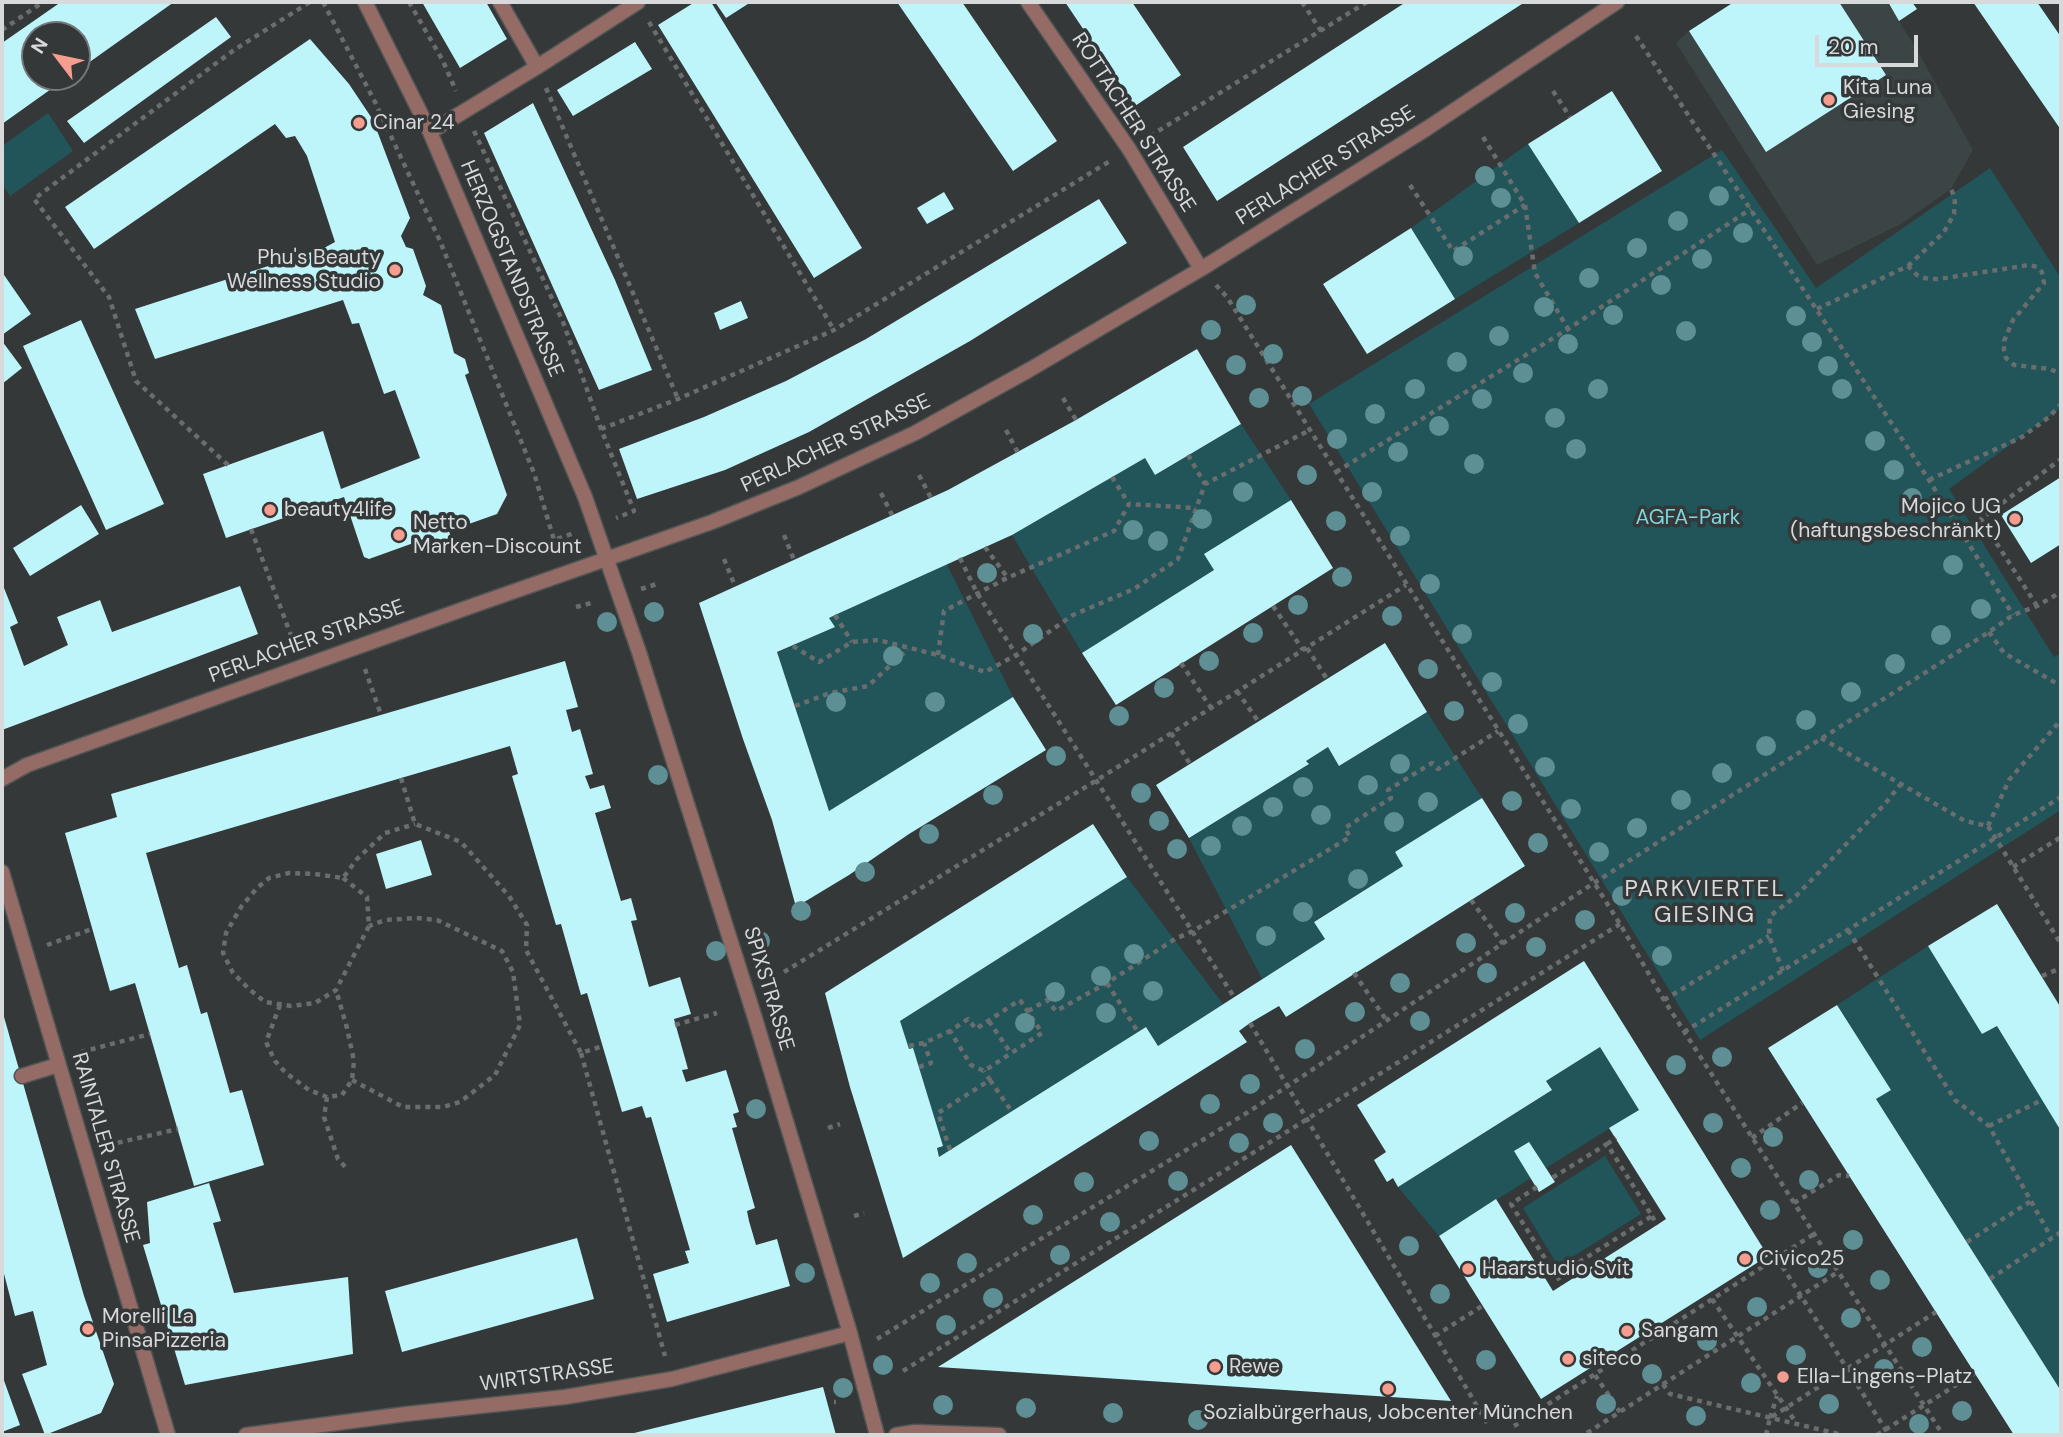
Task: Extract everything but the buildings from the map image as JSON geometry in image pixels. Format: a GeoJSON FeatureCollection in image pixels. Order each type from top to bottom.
{"type":"FeatureCollection","features":[{"type":"Feature","properties":{"kind":"street","name":"HERZOGSTANDSTRASSE"},"geometry":{"type":"LineString","coordinates":[[365,2],[430,132],[585,496],[607,559]]}},
{"type":"Feature","properties":{"kind":"street"},"geometry":{"type":"LineString","coordinates":[[500,2],[537,67]]}},
{"type":"Feature","properties":{"kind":"street"},"geometry":{"type":"LineString","coordinates":[[430,132],[638,2]]}},
{"type":"Feature","properties":{"kind":"street","name":"ROTTACHER STRASSE"},"geometry":{"type":"LineString","coordinates":[[1028,2],[1129,149],[1201,269]]}},
{"type":"Feature","properties":{"kind":"street","name":"PERLACHER STRASSE"},"geometry":{"type":"LineString","coordinates":[[2,779],[27,765],[712,522],[800,487],[915,433],[1201,269],[1426,129],[1617,2]]}},
{"type":"Feature","properties":{"kind":"street","name":"SPIXSTRASSE"},"geometry":{"type":"LineString","coordinates":[[607,559],[730,936],[850,1333],[877,1435]]}},
{"type":"Feature","properties":{"kind":"street","name":"RAINTALER STRASSE"},"geometry":{"type":"LineString","coordinates":[[2,872],[168,1435]]}},
{"type":"Feature","properties":{"kind":"street"},"geometry":{"type":"LineString","coordinates":[[22,1076],[57,1062]]}},
{"type":"Feature","properties":{"kind":"street","name":"WIRTSTRASSE"},"geometry":{"type":"LineString","coordinates":[[246,1435],[565,1397],[672,1379],[850,1333]]}},
{"type":"Feature","properties":{"kind":"street"},"geometry":{"type":"LineString","coordinates":[[897,1435],[915,1432],[999,1435]]}},
{"type":"Feature","properties":{"kind":"path"},"geometry":{"type":"LineString","coordinates":[[2,30],[43,2]]}},
{"type":"Feature","properties":{"kind":"path"},"geometry":{"type":"LineString","coordinates":[[228,465],[136,381],[109,297],[34,199],[234,50],[310,2]]}},
{"type":"Feature","properties":{"kind":"path"},"geometry":{"type":"LineString","coordinates":[[323,2],[375,102],[440,241],[534,473],[554,540]]}},
{"type":"Feature","properties":{"kind":"path"},"geometry":{"type":"LineString","coordinates":[[409,2],[443,61],[458,95]]}},
{"type":"Feature","properties":{"kind":"path"},"geometry":{"type":"LineString","coordinates":[[638,2],[834,330]]}},
{"type":"Feature","properties":{"kind":"path"},"geometry":{"type":"LineString","coordinates":[[1302,2],[1321,32]]}},
{"type":"Feature","properties":{"kind":"path"},"geometry":{"type":"LineString","coordinates":[[601,429],[678,399],[834,330],[1367,2]]}},
{"type":"Feature","properties":{"kind":"path"},"geometry":{"type":"LineString","coordinates":[[1636,36],[1817,309],[2013,615]]}},
{"type":"Feature","properties":{"kind":"path"},"geometry":{"type":"LineString","coordinates":[[537,67],[678,399]]}},
{"type":"Feature","properties":{"kind":"path"},"geometry":{"type":"LineString","coordinates":[[1553,91],[1570,117]]}},
{"type":"Feature","properties":{"kind":"path"},"geometry":{"type":"LineString","coordinates":[[470,123],[563,322],[634,511]]}},
{"type":"Feature","properties":{"kind":"path"},"geometry":{"type":"LineString","coordinates":[[1483,137],[1525,205],[1535,273],[1568,329]]}},
{"type":"Feature","properties":{"kind":"path"},"geometry":{"type":"LineString","coordinates":[[1410,185],[1453,251],[1525,205]]}},
{"type":"Feature","properties":{"kind":"path"},"geometry":{"type":"LineString","coordinates":[[1817,309],[1908,266],[1944,232],[1954,214],[1955,198],[1951,189]]}},
{"type":"Feature","properties":{"kind":"path"},"geometry":{"type":"LineString","coordinates":[[1336,472],[1568,329],[1751,209]]}},
{"type":"Feature","properties":{"kind":"path"},"geometry":{"type":"LineString","coordinates":[[1908,266],[1917,275],[1928,279],[2029,265],[2037,267],[2042,272],[2044,283],[2013,320],[2004,341],[2004,350],[2006,358],[2014,365],[2050,369],[2061,374]]}},
{"type":"Feature","properties":{"kind":"path"},"geometry":{"type":"LineString","coordinates":[[1201,269],[1227,298],[1594,883],[1684,1032],[1943,1435]]}},
{"type":"Feature","properties":{"kind":"path"},"geometry":{"type":"LineString","coordinates":[[1063,398],[1076,420]]}},
{"type":"Feature","properties":{"kind":"path"},"geometry":{"type":"LineString","coordinates":[[1928,480],[2022,437],[2049,417],[2061,404]]}},
{"type":"Feature","properties":{"kind":"path"},"geometry":{"type":"LineString","coordinates":[[793,646],[819,662],[852,642],[878,640],[938,655],[985,672],[1016,655],[1073,615],[1134,589],[1178,559],[1205,484],[1310,429]]}},
{"type":"Feature","properties":{"kind":"path"},"geometry":{"type":"LineString","coordinates":[[1006,430],[1018,453]]}},
{"type":"Feature","properties":{"kind":"path"},"geometry":{"type":"LineString","coordinates":[[1188,455],[1205,484]]}},
{"type":"Feature","properties":{"kind":"path"},"geometry":{"type":"LineString","coordinates":[[2036,606],[1981,519],[2061,459]]}},
{"type":"Feature","properties":{"kind":"path"},"geometry":{"type":"LineString","coordinates":[[919,475],[931,498]]}},
{"type":"Feature","properties":{"kind":"path"},"geometry":{"type":"LineString","coordinates":[[1112,477],[1129,503]]}},
{"type":"Feature","properties":{"kind":"path"},"geometry":{"type":"LineString","coordinates":[[881,493],[892,515]]}},
{"type":"Feature","properties":{"kind":"path"},"geometry":{"type":"LineString","coordinates":[[1129,503],[1196,508]]}},
{"type":"Feature","properties":{"kind":"path"},"geometry":{"type":"LineString","coordinates":[[938,655],[944,611],[1007,578],[1114,531],[1129,503]]}},
{"type":"Feature","properties":{"kind":"path"},"geometry":{"type":"LineString","coordinates":[[251,529],[286,619]]}},
{"type":"Feature","properties":{"kind":"path"},"geometry":{"type":"LineString","coordinates":[[783,535],[794,559]]}},
{"type":"Feature","properties":{"kind":"path"},"geometry":{"type":"LineString","coordinates":[[985,547],[1007,578]]}},
{"type":"Feature","properties":{"kind":"path"},"geometry":{"type":"LineString","coordinates":[[960,558],[977,593],[1234,997]]}},
{"type":"Feature","properties":{"kind":"path"},"geometry":{"type":"LineString","coordinates":[[724,559],[735,586]]}},
{"type":"Feature","properties":{"kind":"path"},"geometry":{"type":"LineString","coordinates":[[784,972],[1097,780],[1406,585]]}},
{"type":"Feature","properties":{"kind":"path"},"geometry":{"type":"LineString","coordinates":[[855,1352],[1287,1087],[1594,883],[2013,615],[2061,592]]}},
{"type":"Feature","properties":{"kind":"path"},"geometry":{"type":"LineString","coordinates":[[1273,606],[1327,679]]}},
{"type":"Feature","properties":{"kind":"path"},"geometry":{"type":"LineString","coordinates":[[835,615],[852,642]]}},
{"type":"Feature","properties":{"kind":"path"},"geometry":{"type":"LineString","coordinates":[[1989,632],[2004,653],[2061,686]]}},
{"type":"Feature","properties":{"kind":"path"},"geometry":{"type":"LineString","coordinates":[[358,647],[381,715]]}},
{"type":"Feature","properties":{"kind":"path"},"geometry":{"type":"LineString","coordinates":[[795,706],[830,693],[868,687],[909,648]]}},
{"type":"Feature","properties":{"kind":"path"},"geometry":{"type":"LineString","coordinates":[[1181,663],[1211,708]]}},
{"type":"Feature","properties":{"kind":"path"},"geometry":{"type":"LineString","coordinates":[[1237,691],[1258,721]]}},
{"type":"Feature","properties":{"kind":"path"},"geometry":{"type":"LineString","coordinates":[[1988,826],[2009,780],[2061,720]]}},
{"type":"Feature","properties":{"kind":"path"},"geometry":{"type":"LineString","coordinates":[[1028,1011],[1047,1000],[1056,1012],[1175,939],[1193,931],[1350,837],[1345,828],[1391,798],[1388,790],[1432,763],[1438,769],[1499,731]]}},
{"type":"Feature","properties":{"kind":"path"},"geometry":{"type":"LineString","coordinates":[[1171,733],[1190,764]]}},
{"type":"Feature","properties":{"kind":"path"},"geometry":{"type":"LineString","coordinates":[[1821,738],[1965,821],[1988,826],[2061,944]]}},
{"type":"Feature","properties":{"kind":"path"},"geometry":{"type":"LineString","coordinates":[[401,778],[415,824]]}},
{"type":"Feature","properties":{"kind":"path"},"geometry":{"type":"LineString","coordinates":[[1783,971],[1769,936],[1770,916],[1795,897],[1900,785]]}},
{"type":"Feature","properties":{"kind":"path"},"geometry":{"type":"LineString","coordinates":[[1684,1032],[2061,797]]}},
{"type":"Feature","properties":{"kind":"path"},"geometry":{"type":"LineString","coordinates":[[342,878],[356,859],[385,833],[415,824],[461,842],[509,896],[527,925],[526,950],[581,1053],[672,1379]]}},
{"type":"Feature","properties":{"kind":"path"},"geometry":{"type":"LineString","coordinates":[[2013,867],[2061,837]]}},
{"type":"Feature","properties":{"kind":"path"},"geometry":{"type":"LineString","coordinates":[[289,873],[342,878],[368,897],[369,926],[335,990],[315,1003],[290,1006],[265,1002],[233,973],[223,953],[226,933],[241,907],[269,878],[289,873]]}},
{"type":"Feature","properties":{"kind":"path"},"geometry":{"type":"LineString","coordinates":[[1471,900],[1503,944]]}},
{"type":"Feature","properties":{"kind":"path"},"geometry":{"type":"LineString","coordinates":[[352,1080],[403,1107],[443,1107],[460,1102],[495,1075],[520,1025],[513,972],[502,951],[437,920],[385,920],[369,926]]}},
{"type":"Feature","properties":{"kind":"path"},"geometry":{"type":"LineString","coordinates":[[903,1371],[1619,924]]}},
{"type":"Feature","properties":{"kind":"path"},"geometry":{"type":"LineString","coordinates":[[26,952],[92,929]]}},
{"type":"Feature","properties":{"kind":"path"},"geometry":{"type":"LineString","coordinates":[[1848,930],[1955,1100],[1989,1126],[2051,1237]]}},
{"type":"Feature","properties":{"kind":"path"},"geometry":{"type":"LineString","coordinates":[[1664,1000],[1769,936]]}},
{"type":"Feature","properties":{"kind":"path"},"geometry":{"type":"LineString","coordinates":[[2042,976],[2061,968]]}},
{"type":"Feature","properties":{"kind":"path"},"geometry":{"type":"LineString","coordinates":[[1354,974],[1387,1021]]}},
{"type":"Feature","properties":{"kind":"path"},"geometry":{"type":"LineString","coordinates":[[1107,982],[1138,1032]]}},
{"type":"Feature","properties":{"kind":"path"},"geometry":{"type":"LineString","coordinates":[[280,1004],[266,1041],[275,1061],[309,1090],[327,1097],[342,1095],[352,1080],[354,1061],[335,990]]}},
{"type":"Feature","properties":{"kind":"path"},"geometry":{"type":"LineString","coordinates":[[909,1046],[924,1043],[968,1019],[976,1029],[1020,1000],[1042,1032],[984,1071]]}},
{"type":"Feature","properties":{"kind":"path"},"geometry":{"type":"LineString","coordinates":[[676,1025],[717,1013]]}},
{"type":"Feature","properties":{"kind":"path"},"geometry":{"type":"LineString","coordinates":[[989,1021],[1010,1052]]}},
{"type":"Feature","properties":{"kind":"path"},"geometry":{"type":"LineString","coordinates":[[1251,1023],[1487,1423]]}},
{"type":"Feature","properties":{"kind":"path"},"geometry":{"type":"LineString","coordinates":[[950,1031],[971,1065],[984,1071],[1012,1112]]}},
{"type":"Feature","properties":{"kind":"path"},"geometry":{"type":"LineString","coordinates":[[57,1062],[150,1034]]}},
{"type":"Feature","properties":{"kind":"path"},"geometry":{"type":"LineString","coordinates":[[919,1067],[931,1063],[924,1043]]}},
{"type":"Feature","properties":{"kind":"path"},"geometry":{"type":"LineString","coordinates":[[581,1053],[603,1046]]}},
{"type":"Feature","properties":{"kind":"path"},"geometry":{"type":"LineString","coordinates":[[950,1150],[938,1113],[990,1080]]}},
{"type":"Feature","properties":{"kind":"path"},"geometry":{"type":"LineString","coordinates":[[327,1097],[324,1116],[338,1159],[348,1170]]}},
{"type":"Feature","properties":{"kind":"path"},"geometry":{"type":"LineString","coordinates":[[1989,1126],[2042,1100]]}},
{"type":"Feature","properties":{"kind":"path"},"geometry":{"type":"LineString","coordinates":[[1752,1138],[1802,1102]]}},
{"type":"Feature","properties":{"kind":"path"},"geometry":{"type":"LineString","coordinates":[[828,1128],[840,1124]]}},
{"type":"Feature","properties":{"kind":"path"},"geometry":{"type":"LineString","coordinates":[[83,1150],[178,1129]]}},
{"type":"Feature","properties":{"kind":"path"},"geometry":{"type":"LineString","coordinates":[[1552,1178],[1616,1138]]}},
{"type":"Feature","properties":{"kind":"path"},"geometry":{"type":"LineString","coordinates":[[1607,1144],[1657,1225]]}},
{"type":"Feature","properties":{"kind":"path"},"geometry":{"type":"LineString","coordinates":[[1794,1203],[1839,1175],[1849,1176]]}},
{"type":"Feature","properties":{"kind":"path"},"geometry":{"type":"LineString","coordinates":[[1537,1188],[1511,1204],[1562,1285]]}},
{"type":"Feature","properties":{"kind":"path"},"geometry":{"type":"LineString","coordinates":[[1966,1242],[2031,1201]]}},
{"type":"Feature","properties":{"kind":"path"},"geometry":{"type":"LineString","coordinates":[[854,1216],[864,1213]]}},
{"type":"Feature","properties":{"kind":"path"},"geometry":{"type":"LineString","coordinates":[[1557,1276],[1652,1216]]}},
{"type":"Feature","properties":{"kind":"path"},"geometry":{"type":"LineString","coordinates":[[1990,1279],[2061,1231]]}},
{"type":"Feature","properties":{"kind":"path"},"geometry":{"type":"LineString","coordinates":[[1514,1426],[1814,1234]]}},
{"type":"Feature","properties":{"kind":"path"},"geometry":{"type":"LineString","coordinates":[[1777,1258],[1889,1435]]}},
{"type":"Feature","properties":{"kind":"path"},"geometry":{"type":"LineString","coordinates":[[1540,1270],[1549,1265]]}},
{"type":"Feature","properties":{"kind":"path"},"geometry":{"type":"LineString","coordinates":[[1587,1433],[1838,1272]]}},
{"type":"Feature","properties":{"kind":"path"},"geometry":{"type":"LineString","coordinates":[[1712,1299],[1798,1425]]}},
{"type":"Feature","properties":{"kind":"path"},"geometry":{"type":"LineString","coordinates":[[1435,1336],[1482,1306]]}},
{"type":"Feature","properties":{"kind":"path"},"geometry":{"type":"LineString","coordinates":[[1770,1418],[1936,1312]]}},
{"type":"Feature","properties":{"kind":"path"},"geometry":{"type":"LineString","coordinates":[[1877,1435],[1975,1373]]}},
{"type":"Feature","properties":{"kind":"path"},"geometry":{"type":"LineString","coordinates":[[1595,1375],[1620,1412]]}},
{"type":"Feature","properties":{"kind":"path"},"geometry":{"type":"LineString","coordinates":[[1664,1384],[1670,1394],[1843,1435]]}},
{"type":"Feature","properties":{"kind":"path"},"geometry":{"type":"LineString","coordinates":[[1766,1435],[1777,1395]]}},
{"type":"Feature","properties":{"kind":"shaded area","name":"Kita Luna Giesing"},"geometry":{"type":"Polygon","coordinates":[[[1734,2],[1887,2],[1973,150],[1951,189],[1901,224],[1817,265],[1676,43],[1689,31],[1734,2]]]}},
{"type":"Feature","properties":{"kind":"green space"},"geometry":{"type":"Polygon","coordinates":[[[48,113],[73,151],[10,196],[2,184],[2,146],[48,113]]]}},
{"type":"Feature","properties":{"kind":"green space"},"geometry":{"type":"Polygon","coordinates":[[[1528,144],[1579,223],[1455,299],[1411,228],[1528,144]]]}},
{"type":"Feature","properties":{"kind":"green space","name":"AGFA-Park"},"geometry":{"type":"Polygon","coordinates":[[[1722,150],[1816,288],[1990,168],[2061,278],[2061,408],[1949,489],[2054,657],[2061,653],[2061,810],[1700,1040],[1309,404],[1722,150]]]}},
{"type":"Feature","properties":{"kind":"green space"},"geometry":{"type":"Polygon","coordinates":[[[1241,424],[1291,500],[1205,554],[1214,570],[1082,653],[1012,535],[1145,458],[1156,475],[1241,424]]]}},
{"type":"Feature","properties":{"kind":"green space"},"geometry":{"type":"Polygon","coordinates":[[[946,563],[1013,697],[829,811],[777,653],[834,627],[829,618],[946,563]]]}},
{"type":"Feature","properties":{"kind":"green space"},"geometry":{"type":"Polygon","coordinates":[[[1427,712],[1482,798],[1395,852],[1403,866],[1314,921],[1325,939],[1262,979],[1189,838],[1308,765],[1306,761],[1328,747],[1340,766],[1427,712]]]}},
{"type":"Feature","properties":{"kind":"green space"},"geometry":{"type":"Polygon","coordinates":[[[1127,877],[1223,1004],[1158,1046],[1146,1027],[939,1157],[937,1148],[942,1145],[913,1049],[909,1049],[900,1021],[1127,877]]]}},
{"type":"Feature","properties":{"kind":"green space"},"geometry":{"type":"Polygon","coordinates":[[[1928,946],[1982,1034],[1997,1026],[2061,1130],[2061,1391],[1876,1099],[1890,1089],[1837,1005],[1928,946]]]}},
{"type":"Feature","properties":{"kind":"green space"},"geometry":{"type":"Polygon","coordinates":[[[1600,1047],[1639,1110],[1546,1168],[1528,1142],[1515,1152],[1531,1178],[1439,1236],[1398,1187],[1551,1091],[1546,1081],[1600,1047]]]}},
{"type":"Feature","properties":{"kind":"green space"},"geometry":{"type":"Polygon","coordinates":[[[1605,1156],[1641,1214],[1558,1266],[1523,1208],[1605,1156]]]}},
{"type":"Feature","properties":{"kind":"place","name":"Kita Luna Giesing"},"geometry":{"type":"Point","coordinates":[1829,100]}},
{"type":"Feature","properties":{"kind":"place","name":"Cinar 24"},"geometry":{"type":"Point","coordinates":[359,123]}},
{"type":"Feature","properties":{"kind":"place","name":"Phu's Beauty Wellness Studio"},"geometry":{"type":"Point","coordinates":[395,270]}},
{"type":"Feature","properties":{"kind":"place","name":"beauty4life"},"geometry":{"type":"Point","coordinates":[270,510]}},
{"type":"Feature","properties":{"kind":"place","name":"Mojico UG (haftungsbeschränkt)"},"geometry":{"type":"Point","coordinates":[2015,519]}},
{"type":"Feature","properties":{"kind":"place","name":"Netto Marken-Discount"},"geometry":{"type":"Point","coordinates":[399,535]}},
{"type":"Feature","properties":{"kind":"place","name":"Civico25"},"geometry":{"type":"Point","coordinates":[1745,1259]}},
{"type":"Feature","properties":{"kind":"place","name":"Haarstudio Svit"},"geometry":{"type":"Point","coordinates":[1468,1269]}},
{"type":"Feature","properties":{"kind":"place","name":"Morelli La PinsaPizzeria"},"geometry":{"type":"Point","coordinates":[88,1329]}},
{"type":"Feature","properties":{"kind":"place","name":"Sangam"},"geometry":{"type":"Point","coordinates":[1627,1331]}},
{"type":"Feature","properties":{"kind":"place","name":"siteco"},"geometry":{"type":"Point","coordinates":[1568,1359]}},
{"type":"Feature","properties":{"kind":"place","name":"Rewe"},"geometry":{"type":"Point","coordinates":[1215,1367]}},
{"type":"Feature","properties":{"kind":"place","name":"Ella-Lingens-Platz"},"geometry":{"type":"Point","coordinates":[1783,1377]}},
{"type":"Feature","properties":{"kind":"place","name":"Sozialbürgerhaus, Jobcenter München"},"geometry":{"type":"Point","coordinates":[1388,1389]}},
{"type":"Feature","properties":{"kind":"district","name":"PARKVIERTEL GIESING"},"geometry":{"type":"Point","coordinates":[1705,903]}}]}
